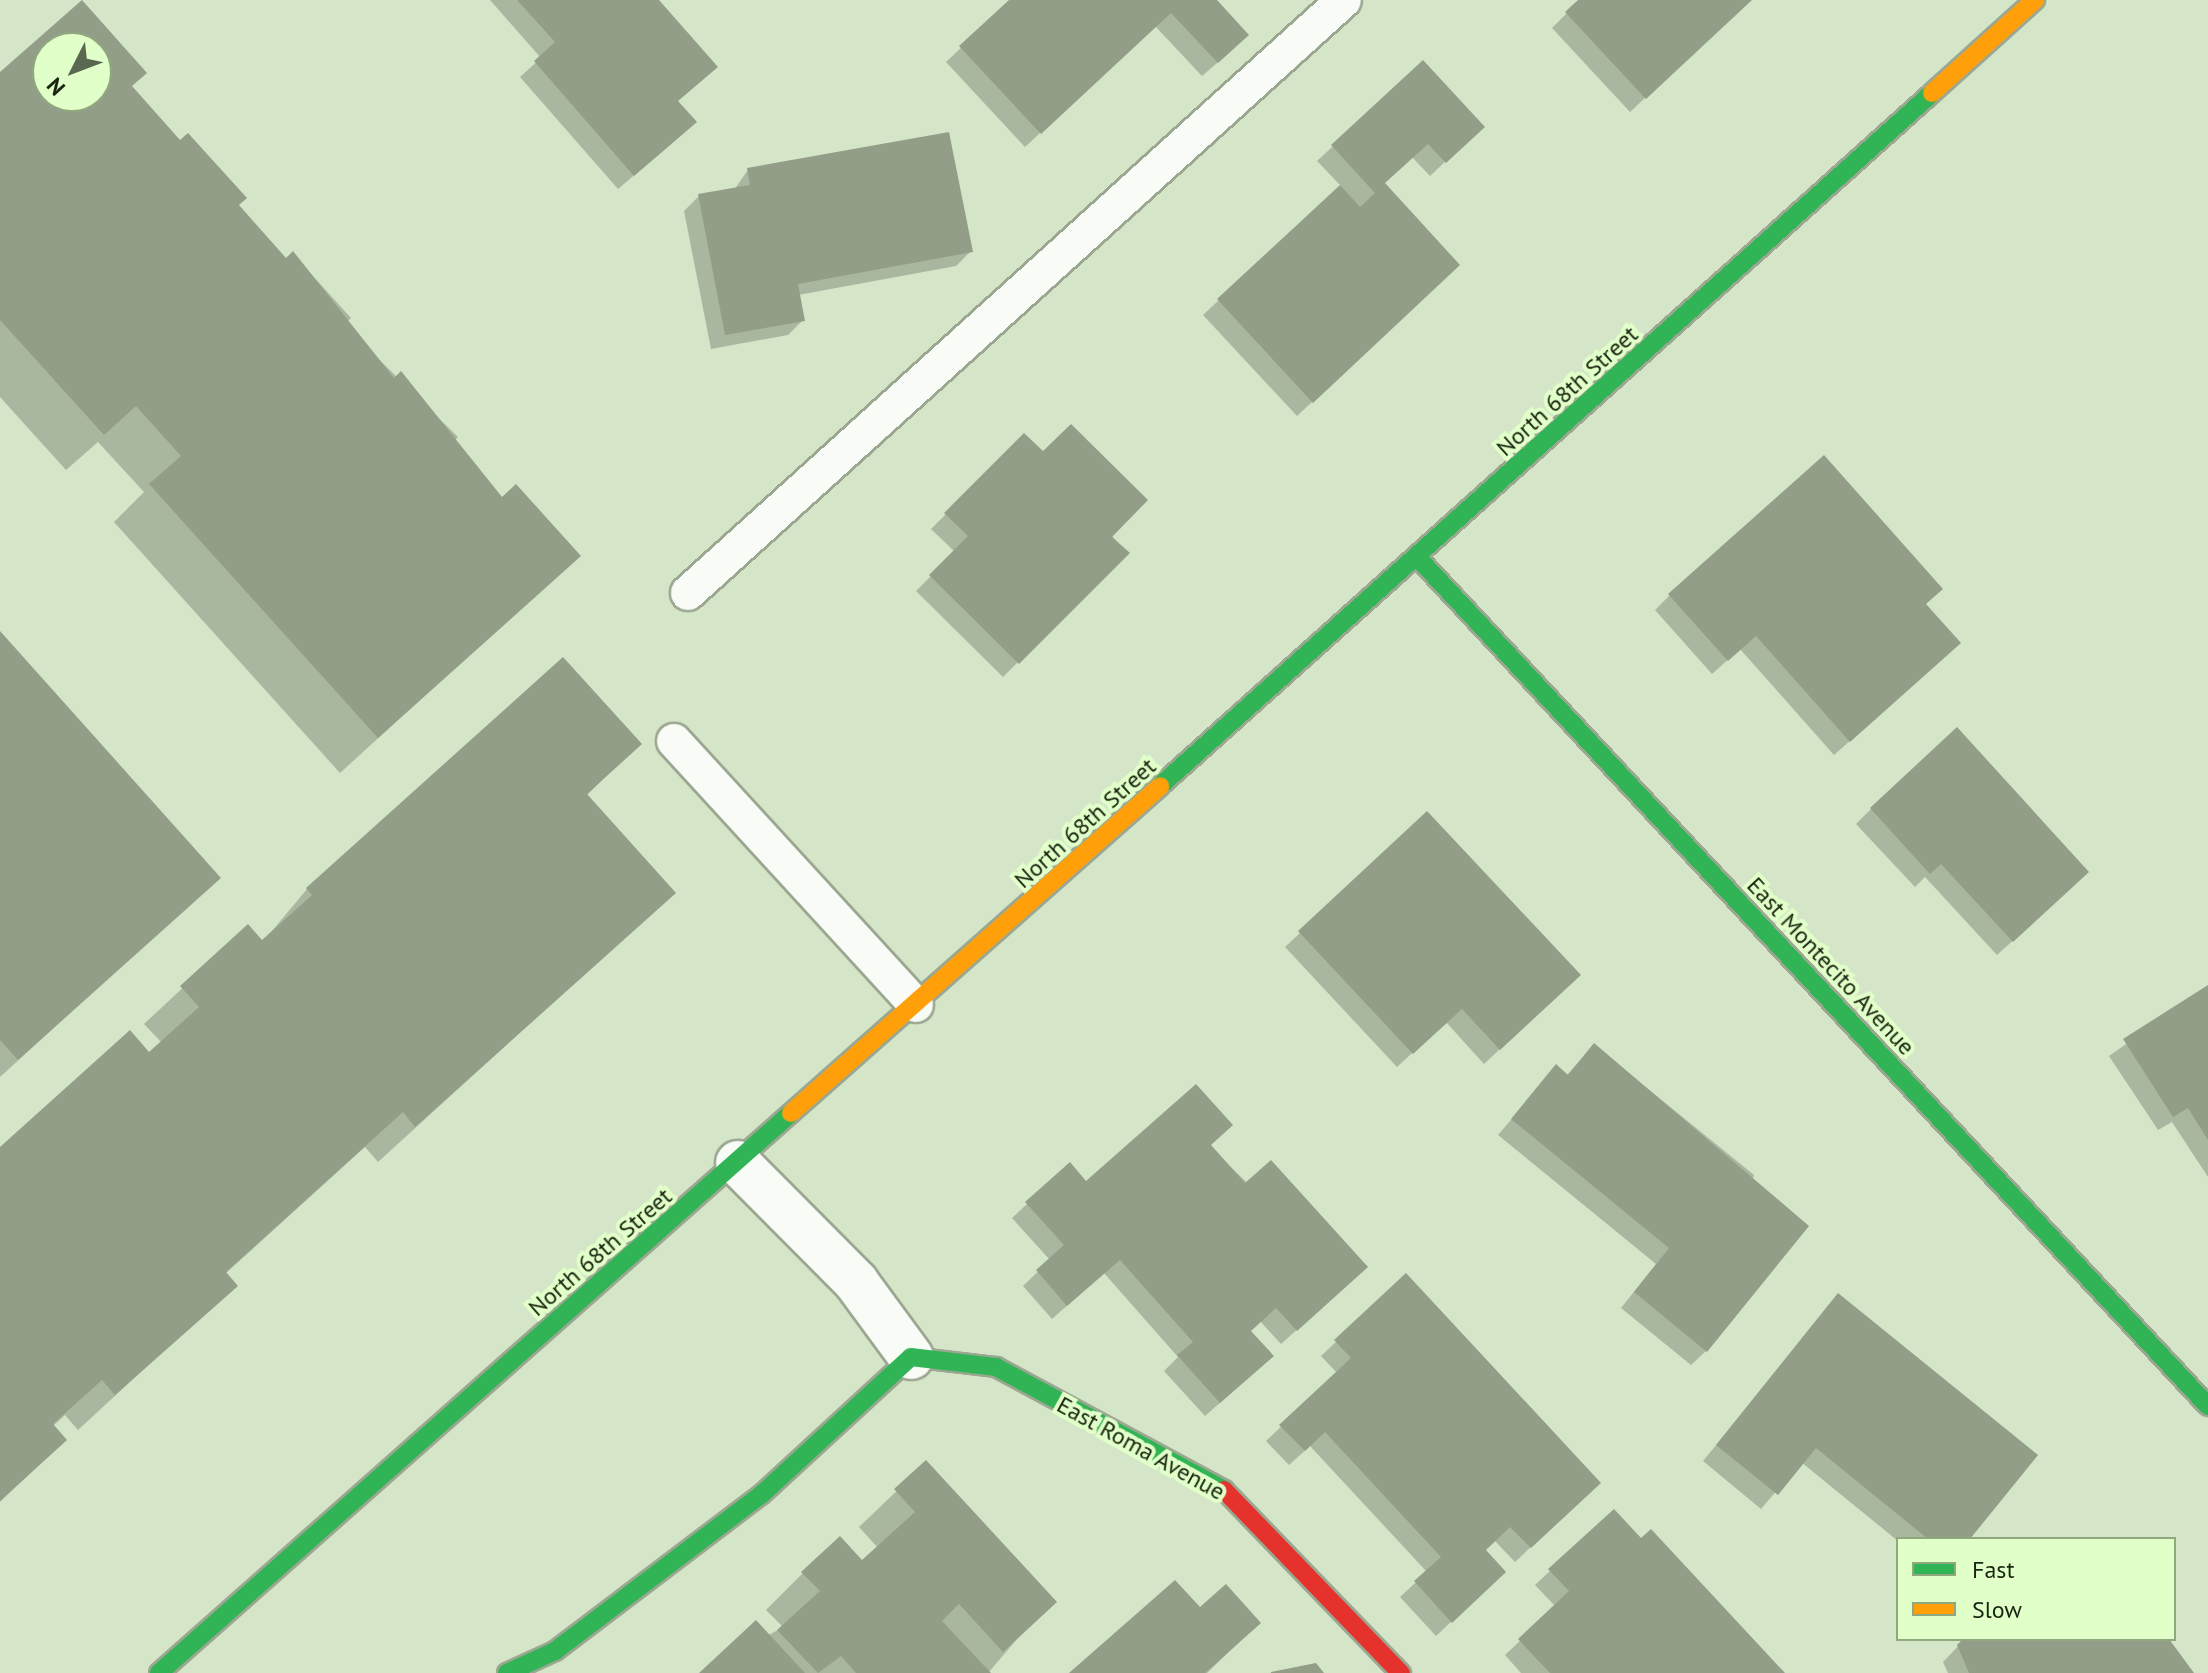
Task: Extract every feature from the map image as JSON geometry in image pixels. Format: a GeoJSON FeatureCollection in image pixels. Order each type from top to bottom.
{"type":"FeatureCollection","features":[{"type":"Feature","properties":{"kind":"street","name":"North 68th Street"},"geometry":{"type":"LineString","coordinates":[[159,1673],[1418,558],[2035,0]]}},
{"type":"Feature","properties":{"kind":"street","name":"East Montecito Avenue"},"geometry":{"type":"LineString","coordinates":[[1418,558],[2208,1406]]}},
{"type":"Feature","properties":{"kind":"street"},"geometry":{"type":"LineString","coordinates":[[507,1673],[565,1662],[762,1494],[911,1357],[856,1282],[738,1163]]}},
{"type":"Feature","properties":{"kind":"street","name":"East Roma Avenue"},"geometry":{"type":"LineString","coordinates":[[911,1357],[996,1367],[1224,1490],[1401,1673]]}},
{"type":"Feature","properties":{"kind":"lane"},"geometry":{"type":"LineString","coordinates":[[688,593],[1344,0]]}},
{"type":"Feature","properties":{"kind":"lane"},"geometry":{"type":"LineString","coordinates":[[674,741],[916,1005]]}},
{"type":"Feature","properties":{"kind":"building"},"geometry":{"type":"Polygon","coordinates":[[[82,0],[110,32],[46,32],[82,0]]]}},
{"type":"Feature","properties":{"kind":"building"},"geometry":{"type":"Polygon","coordinates":[[[517,0],[659,0],[718,67],[678,101],[697,122],[634,176],[534,61],[555,42],[517,0]]]}},
{"type":"Feature","properties":{"kind":"building"},"geometry":{"type":"Polygon","coordinates":[[[1009,0],[1217,0],[1249,35],[1218,63],[1171,13],[1041,134],[959,46],[1009,0]]]}},
{"type":"Feature","properties":{"kind":"building"},"geometry":{"type":"Polygon","coordinates":[[[1578,0],[1752,0],[1646,99],[1565,12],[1578,0]]]}},
{"type":"Feature","properties":{"kind":"building"},"geometry":{"type":"Polygon","coordinates":[[[112,34],[147,73],[132,86],[180,140],[188,133],[247,198],[239,205],[286,258],[293,251],[394,378],[401,371],[502,497],[516,484],[581,556],[378,738],[149,484],[181,456],[136,406],[104,435],[0,320],[0,72],[32,44],[32,112],[112,112],[112,34]]]}},
{"type":"Feature","properties":{"kind":"building"},"geometry":{"type":"Polygon","coordinates":[[[1423,60],[1485,127],[1446,163],[1428,144],[1385,183],[1460,265],[1313,403],[1217,299],[1340,185],[1360,207],[1375,193],[1331,145],[1423,60]]]}},
{"type":"Feature","properties":{"kind":"building"},"geometry":{"type":"Polygon","coordinates":[[[949,132],[973,252],[798,284],[805,321],[725,335],[698,194],[750,185],[747,168],[949,132]]]}},
{"type":"Feature","properties":{"kind":"building"},"geometry":{"type":"Polygon","coordinates":[[[1071,424],[1148,500],[1112,537],[1130,553],[1019,664],[929,575],[968,536],[944,513],[1024,433],[1043,451],[1071,424]]]}},
{"type":"Feature","properties":{"kind":"building"},"geometry":{"type":"Polygon","coordinates":[[[1824,455],[1943,589],[1926,604],[1961,643],[1850,742],[1756,636],[1728,661],[1668,594],[1824,455]]]}},
{"type":"Feature","properties":{"kind":"building"},"geometry":{"type":"Polygon","coordinates":[[[0,631],[221,878],[18,1060],[0,1040],[0,631]]]}},
{"type":"Feature","properties":{"kind":"building"},"geometry":{"type":"Polygon","coordinates":[[[563,657],[642,744],[587,794],[676,893],[415,1127],[403,1112],[226,1272],[238,1286],[115,1395],[102,1380],[53,1424],[67,1440],[0,1501],[0,1147],[130,1030],[149,1052],[199,1007],[180,986],[248,924],[262,940],[312,895],[306,888],[563,657]]]}},
{"type":"Feature","properties":{"kind":"building"},"geometry":{"type":"Polygon","coordinates":[[[1957,727],[2089,872],[2013,942],[1941,864],[1930,874],[1870,808],[1957,727]]]}},
{"type":"Feature","properties":{"kind":"building"},"geometry":{"type":"Polygon","coordinates":[[[1427,811],[1581,975],[1500,1050],[1462,1009],[1413,1054],[1298,931],[1427,811]]]}},
{"type":"Feature","properties":{"kind":"building"},"geometry":{"type":"Polygon","coordinates":[[[2208,985],[2208,1140],[2188,1108],[2173,1117],[2123,1039],[2208,985]]]}},
{"type":"Feature","properties":{"kind":"building"},"geometry":{"type":"Polygon","coordinates":[[[1594,1043],[1809,1226],[1707,1352],[1634,1292],[1669,1248],[1511,1119],[1556,1064],[1568,1075],[1594,1043]]]}},
{"type":"Feature","properties":{"kind":"building"},"geometry":{"type":"Polygon","coordinates":[[[1196,1084],[1233,1125],[1211,1145],[1245,1183],[1271,1160],[1368,1267],[1297,1331],[1276,1308],[1251,1331],[1274,1356],[1220,1403],[1177,1355],[1193,1342],[1120,1260],[1067,1306],[1036,1270],[1064,1245],[1025,1202],[1070,1162],[1086,1181],[1196,1084]]]}},
{"type":"Feature","properties":{"kind":"building"},"geometry":{"type":"Polygon","coordinates":[[[1406,1273],[1601,1483],[1531,1548],[1510,1527],[1486,1550],[1506,1572],[1452,1623],[1414,1581],[1441,1557],[1325,1432],[1305,1451],[1279,1425],[1351,1358],[1334,1340],[1406,1273]]]}},
{"type":"Feature","properties":{"kind":"building"},"geometry":{"type":"Polygon","coordinates":[[[1838,1293],[2038,1455],[1972,1537],[1926,1537],[1816,1448],[1778,1495],[1716,1445],[1838,1293]]]}},
{"type":"Feature","properties":{"kind":"building"},"geometry":{"type":"Polygon","coordinates":[[[926,1460],[1057,1602],[1003,1652],[959,1604],[942,1621],[991,1673],[856,1673],[841,1656],[818,1673],[777,1630],[820,1591],[801,1572],[840,1536],[862,1560],[915,1512],[894,1489],[926,1460]]]}},
{"type":"Feature","properties":{"kind":"building"},"geometry":{"type":"Polygon","coordinates":[[[1614,1509],[1641,1538],[1651,1529],[1785,1673],[1550,1673],[1518,1639],[1569,1591],[1548,1569],[1614,1509]]]}},
{"type":"Feature","properties":{"kind":"building"},"geometry":{"type":"Polygon","coordinates":[[[1175,1580],[1200,1607],[1226,1584],[1261,1623],[1205,1673],[1069,1673],[1175,1580]]]}},
{"type":"Feature","properties":{"kind":"building"},"geometry":{"type":"Polygon","coordinates":[[[756,1620],[805,1673],[699,1673],[756,1620]]]}},
{"type":"Feature","properties":{"kind":"building"},"geometry":{"type":"Polygon","coordinates":[[[1961,1641],[2170,1641],[2194,1673],[1969,1673],[1957,1645],[1961,1641]]]}},
{"type":"Feature","properties":{"kind":"building"},"geometry":{"type":"Polygon","coordinates":[[[1316,1663],[1324,1673],[1271,1673],[1271,1672],[1316,1663]]]}},
{"type":"Feature","properties":{"kind":"traffic: fast"},"geometry":{"type":"LineString","coordinates":[[1160,786],[1932,93]]}},
{"type":"Feature","properties":{"kind":"traffic: fast"},"geometry":{"type":"LineString","coordinates":[[1418,558],[2208,1406]]}},
{"type":"Feature","properties":{"kind":"traffic: fast"},"geometry":{"type":"LineString","coordinates":[[159,1673],[791,1113]]}},
{"type":"Feature","properties":{"kind":"traffic: fast"},"geometry":{"type":"LineString","coordinates":[[507,1673],[555,1651],[762,1494],[911,1357],[996,1367],[1224,1490]]}},
{"type":"Feature","properties":{"kind":"traffic: slow"},"geometry":{"type":"LineString","coordinates":[[1932,93],[2035,0]]}},
{"type":"Feature","properties":{"kind":"traffic: slow"},"geometry":{"type":"LineString","coordinates":[[791,1113],[1160,786]]}},
{"type":"Feature","properties":{"kind":"traffic: jam"},"geometry":{"type":"LineString","coordinates":[[1224,1490],[1401,1673]]}}]}
